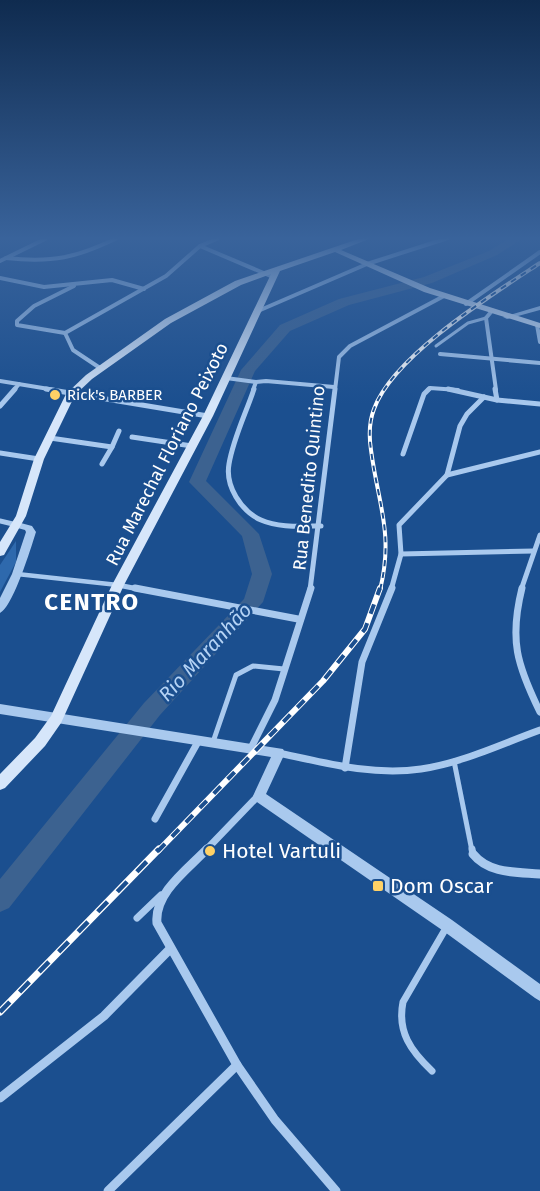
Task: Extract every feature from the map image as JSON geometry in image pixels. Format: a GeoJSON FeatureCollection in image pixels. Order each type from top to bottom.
{"type":"FeatureCollection","features":[{"type":"Feature","properties":{"kind":"main road"},"geometry":{"type":"LineString","coordinates":[[0,552],[19,520],[39,459],[71,394],[99,368],[168,321],[220,293]]}},
{"type":"Feature","properties":{"kind":"main road","name":"Rua Marechal Floriano Peixoto"},"geometry":{"type":"LineString","coordinates":[[0,784],[40,742],[56,719],[118,585],[230,379],[264,293]]}},
{"type":"Feature","properties":{"kind":"main road"},"geometry":{"type":"LineString","coordinates":[[435,293],[489,315],[507,316],[538,326]]}},
{"type":"Feature","properties":{"kind":"street"},"geometry":{"type":"LineString","coordinates":[[60,293],[34,306],[17,321],[17,325],[65,333],[138,293]]}},
{"type":"Feature","properties":{"kind":"street"},"geometry":{"type":"LineString","coordinates":[[258,311],[301,293]]}},
{"type":"Feature","properties":{"kind":"street"},"geometry":{"type":"LineString","coordinates":[[466,304],[482,293]]}},
{"type":"Feature","properties":{"kind":"street","name":"Rua Benedito Quintino"},"geometry":{"type":"LineString","coordinates":[[250,748],[267,720],[285,669],[298,619],[313,581],[339,357],[345,350],[444,296]]}},
{"type":"Feature","properties":{"kind":"street"},"geometry":{"type":"LineString","coordinates":[[507,316],[540,308]]}},
{"type":"Feature","properties":{"kind":"street"},"geometry":{"type":"LineString","coordinates":[[489,315],[497,399]]}},
{"type":"Feature","properties":{"kind":"street"},"geometry":{"type":"LineString","coordinates":[[538,326],[540,342]]}},
{"type":"Feature","properties":{"kind":"street"},"geometry":{"type":"LineString","coordinates":[[65,333],[74,351],[99,368]]}},
{"type":"Feature","properties":{"kind":"street"},"geometry":{"type":"LineString","coordinates":[[440,354],[540,363]]}},
{"type":"Feature","properties":{"kind":"street"},"geometry":{"type":"LineString","coordinates":[[230,379],[334,387]]}},
{"type":"Feature","properties":{"kind":"street"},"geometry":{"type":"LineString","coordinates":[[0,381],[208,416]]}},
{"type":"Feature","properties":{"kind":"street"},"geometry":{"type":"LineString","coordinates":[[256,382],[229,464],[229,486],[241,503],[260,520],[279,525],[321,526]]}},
{"type":"Feature","properties":{"kind":"street"},"geometry":{"type":"LineString","coordinates":[[0,406],[19,384]]}},
{"type":"Feature","properties":{"kind":"street"},"geometry":{"type":"LineString","coordinates":[[403,454],[427,390],[442,387],[484,397],[540,404]]}},
{"type":"Feature","properties":{"kind":"street"},"geometry":{"type":"LineString","coordinates":[[345,768],[362,662],[389,597],[401,554],[398,531],[401,522],[447,475],[460,426],[467,414],[484,397]]}},
{"type":"Feature","properties":{"kind":"street"},"geometry":{"type":"LineString","coordinates":[[102,464],[119,431]]}},
{"type":"Feature","properties":{"kind":"street"},"geometry":{"type":"LineString","coordinates":[[132,437],[192,446]]}},
{"type":"Feature","properties":{"kind":"street"},"geometry":{"type":"LineString","coordinates":[[50,438],[112,447]]}},
{"type":"Feature","properties":{"kind":"street"},"geometry":{"type":"LineString","coordinates":[[447,475],[540,452]]}},
{"type":"Feature","properties":{"kind":"street"},"geometry":{"type":"LineString","coordinates":[[0,453],[39,459]]}},
{"type":"Feature","properties":{"kind":"street"},"geometry":{"type":"LineString","coordinates":[[0,521],[19,520],[31,532],[0,609]]}},
{"type":"Feature","properties":{"kind":"street"},"geometry":{"type":"LineString","coordinates":[[540,535],[518,612],[514,642],[521,674],[540,712]]}},
{"type":"Feature","properties":{"kind":"street"},"geometry":{"type":"LineString","coordinates":[[401,554],[534,551]]}},
{"type":"Feature","properties":{"kind":"street"},"geometry":{"type":"LineString","coordinates":[[16,574],[118,585],[298,619]]}},
{"type":"Feature","properties":{"kind":"street"},"geometry":{"type":"LineString","coordinates":[[0,709],[170,734],[279,753],[345,768],[389,771],[420,769],[454,761],[540,730]]}},
{"type":"Feature","properties":{"kind":"street"},"geometry":{"type":"LineString","coordinates":[[155,819],[199,739]]}},
{"type":"Feature","properties":{"kind":"street"},"geometry":{"type":"LineString","coordinates":[[279,753],[259,796],[168,889],[156,913],[160,930],[170,949],[237,1065],[275,1120],[336,1191]]}},
{"type":"Feature","properties":{"kind":"street"},"geometry":{"type":"LineString","coordinates":[[259,796],[447,925],[540,993]]}},
{"type":"Feature","properties":{"kind":"street"},"geometry":{"type":"LineString","coordinates":[[473,854],[477,860],[491,867],[540,874]]}},
{"type":"Feature","properties":{"kind":"street"},"geometry":{"type":"LineString","coordinates":[[0,1098],[104,1016],[170,949]]}},
{"type":"Feature","properties":{"kind":"street"},"geometry":{"type":"LineString","coordinates":[[108,1191],[237,1065]]}},
{"type":"Feature","properties":{"kind":"lane"},"geometry":{"type":"LineString","coordinates":[[436,346],[468,323],[489,315]]}},
{"type":"Feature","properties":{"kind":"lane"},"geometry":{"type":"LineString","coordinates":[[213,742],[236,675],[244,667],[258,664],[285,669]]}},
{"type":"Feature","properties":{"kind":"lane"},"geometry":{"type":"LineString","coordinates":[[454,761],[473,854]]}},
{"type":"Feature","properties":{"kind":"lane"},"geometry":{"type":"LineString","coordinates":[[136,918],[168,889]]}},
{"type":"Feature","properties":{"kind":"lane"},"geometry":{"type":"LineString","coordinates":[[432,1071],[411,1051],[401,1028],[399,1015],[403,1002],[447,925]]}},
{"type":"Feature","properties":{"kind":"shaded area"},"geometry":{"type":"Polygon","coordinates":[[[16,541],[16,562],[0,592],[0,565],[16,541]]]}},
{"type":"Feature","properties":{"kind":"waterway","name":"Rio Maranhão"},"geometry":{"type":"LineString","coordinates":[[0,899],[152,709],[253,602],[262,574],[250,534],[197,482],[248,370],[285,328],[344,302],[380,293]]}},
{"type":"Feature","properties":{"kind":"railway"},"geometry":{"type":"LineString","coordinates":[[380,590],[384,570],[385,535],[370,445],[370,424],[374,409],[385,389],[401,368],[446,328],[495,293]]}},
{"type":"Feature","properties":{"kind":"railway"},"geometry":{"type":"LineString","coordinates":[[158,851],[323,681],[365,629],[380,588]]}},
{"type":"Feature","properties":{"kind":"railway"},"geometry":{"type":"LineString","coordinates":[[0,1012],[159,849]]}},
{"type":"Feature","properties":{"kind":"place","name":"Rick's BARBER"},"geometry":{"type":"Point","coordinates":[55,395]}},
{"type":"Feature","properties":{"kind":"place","name":"Hotel Vartuli"},"geometry":{"type":"Point","coordinates":[210,851]}},
{"type":"Feature","properties":{"kind":"place","name":"Dom Oscar"},"geometry":{"type":"Point","coordinates":[378,886]}},
{"type":"Feature","properties":{"kind":"district","name":"CENTRO"},"geometry":{"type":"Point","coordinates":[92,602]}}]}
